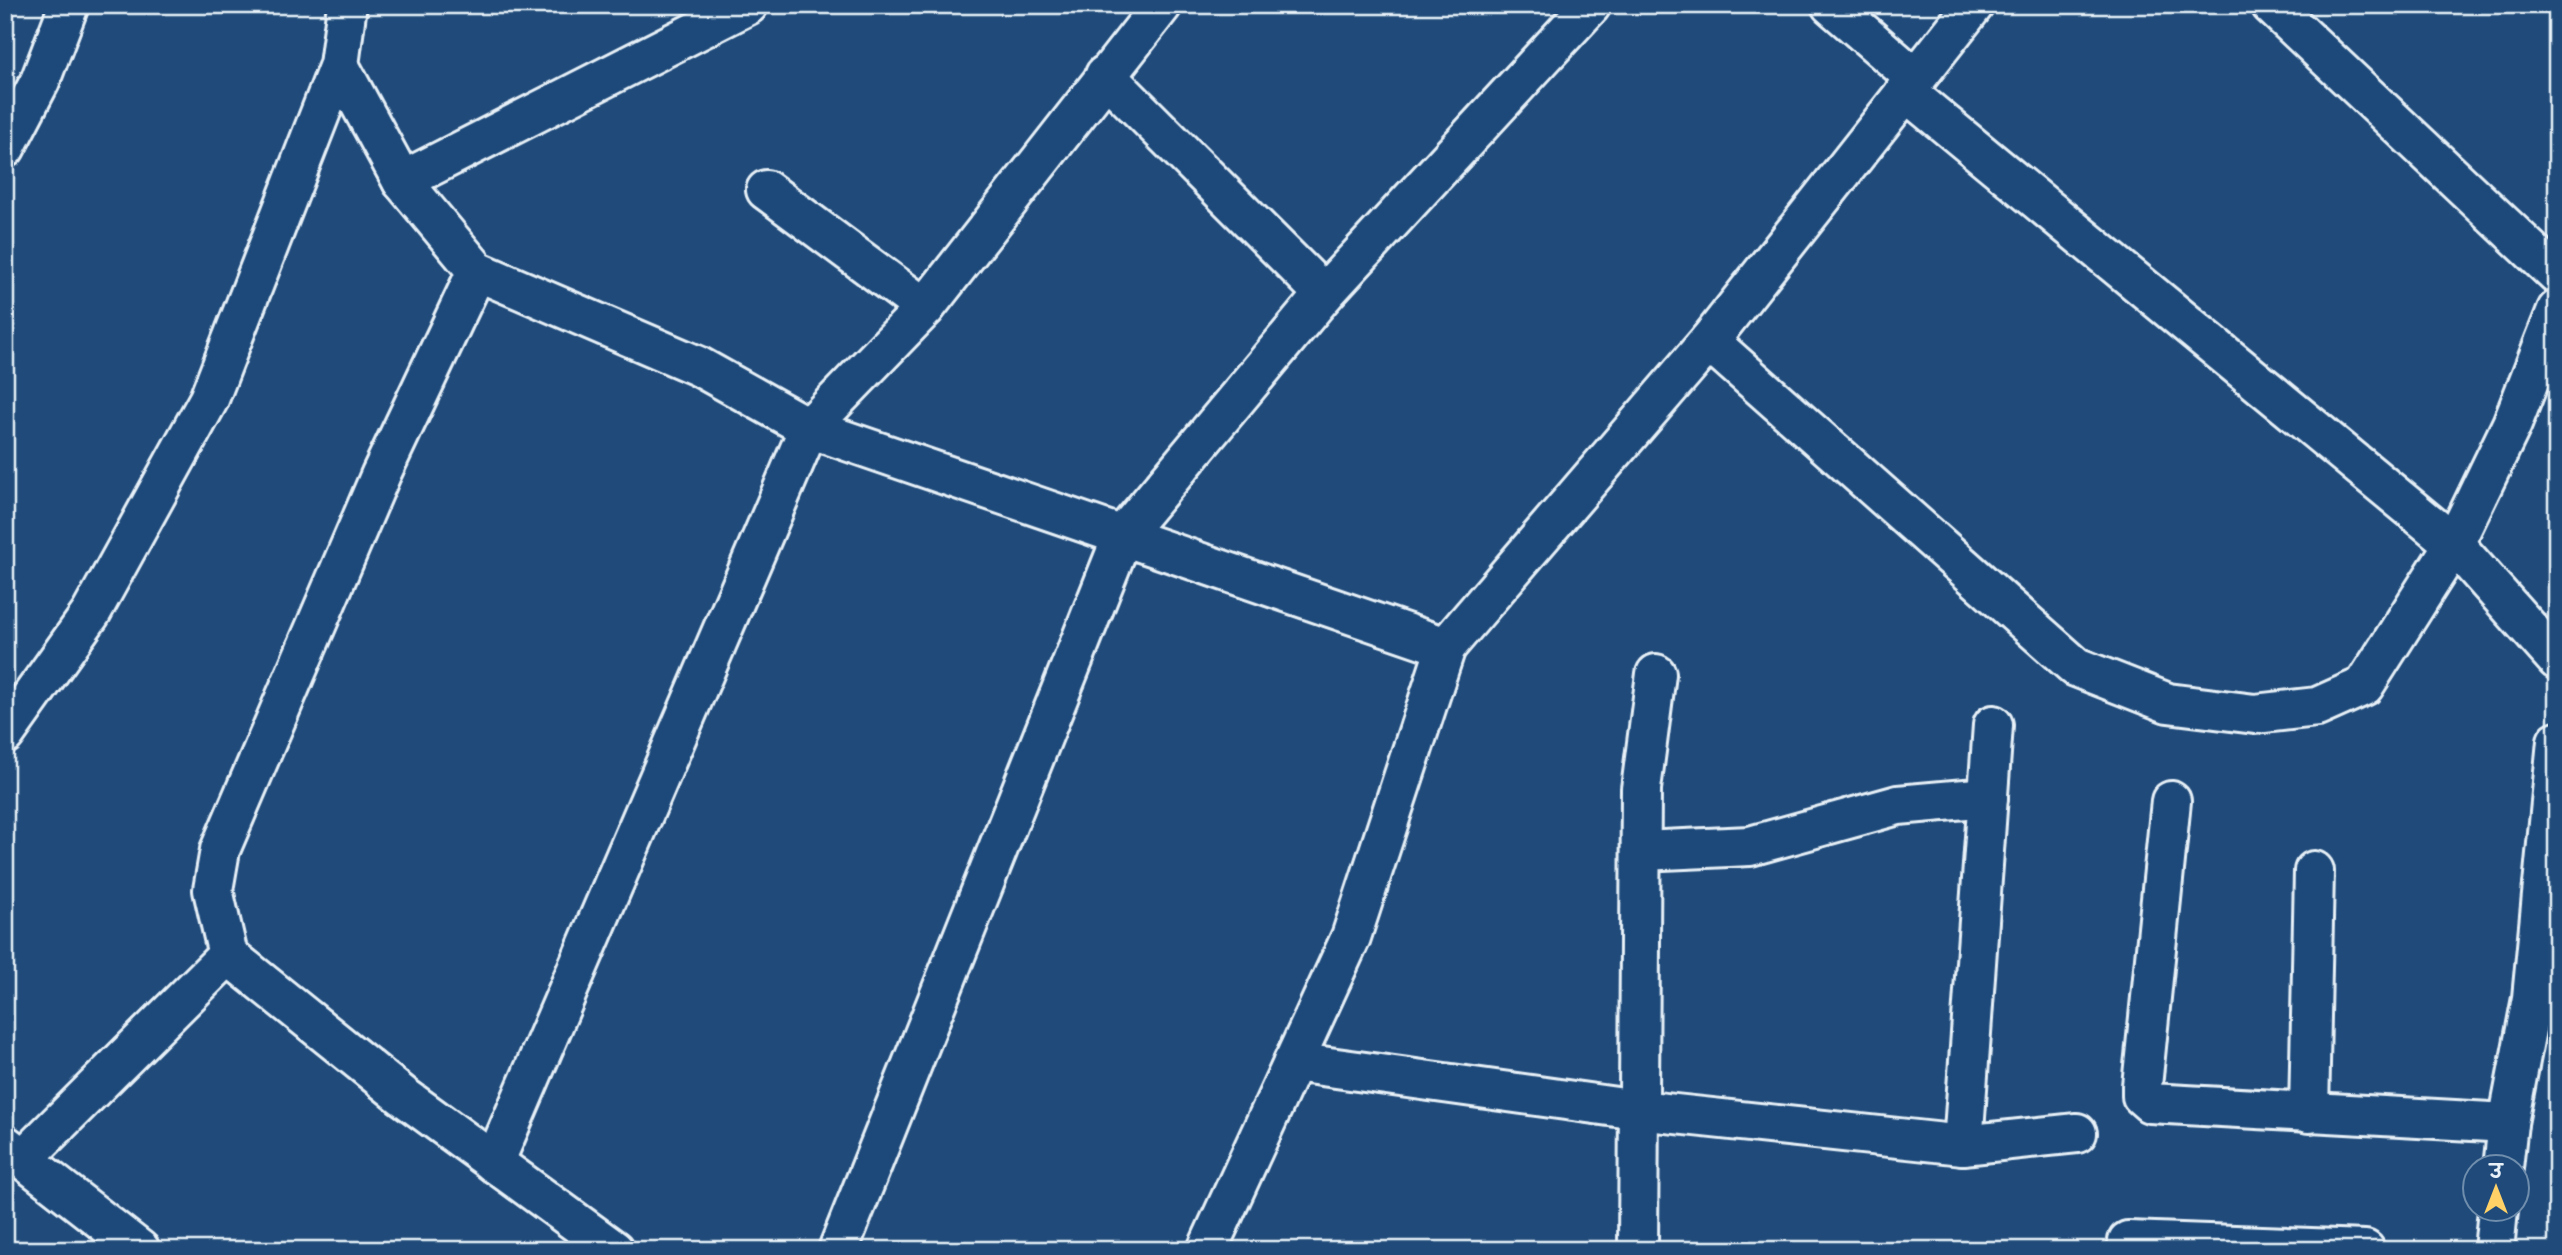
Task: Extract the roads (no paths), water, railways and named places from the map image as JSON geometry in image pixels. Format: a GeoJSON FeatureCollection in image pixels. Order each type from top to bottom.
{"type":"FeatureCollection","features":[{"type":"Feature","properties":{"kind":"street"},"geometry":{"type":"LineString","coordinates":[[5,148],[40,81],[69,5]]}},
{"type":"Feature","properties":{"kind":"street"},"geometry":{"type":"LineString","coordinates":[[5,734],[91,613],[209,400],[339,65],[347,5]]}},
{"type":"Feature","properties":{"kind":"street"},"geometry":{"type":"LineString","coordinates":[[402,181],[748,5]]}},
{"type":"Feature","properties":{"kind":"street"},"geometry":{"type":"LineString","coordinates":[[494,1163],[809,428],[925,308],[1162,5]]}},
{"type":"Feature","properties":{"kind":"street"},"geometry":{"type":"LineString","coordinates":[[838,1250],[1123,535],[1324,294],[1591,5]]}},
{"type":"Feature","properties":{"kind":"street"},"geometry":{"type":"LineString","coordinates":[[1832,5],[1910,84],[2454,544],[2557,660]]}},
{"type":"Feature","properties":{"kind":"street"},"geometry":{"type":"LineString","coordinates":[[1207,1250],[1351,937],[1446,648],[1709,341],[1974,5]]}},
{"type":"Feature","properties":{"kind":"street"},"geometry":{"type":"LineString","coordinates":[[2271,5],[2557,275]]}},
{"type":"Feature","properties":{"kind":"street"},"geometry":{"type":"LineString","coordinates":[[339,65],[402,181],[477,271],[698,366],[809,428],[1446,648]]}},
{"type":"Feature","properties":{"kind":"street"},"geometry":{"type":"LineString","coordinates":[[1105,75],[1324,294]]}},
{"type":"Feature","properties":{"kind":"street"},"geometry":{"type":"LineString","coordinates":[[766,190],[925,308]]}},
{"type":"Feature","properties":{"kind":"street"},"geometry":{"type":"LineString","coordinates":[[477,271],[381,474],[220,850],[212,890],[228,955],[402,1096],[614,1250]]}},
{"type":"Feature","properties":{"kind":"street"},"geometry":{"type":"LineString","coordinates":[[1709,341],[2076,667],[2168,703],[2255,714],[2317,706],[2364,686],[2454,544],[2512,424],[2557,310]]}},
{"type":"Feature","properties":{"kind":"street"},"geometry":{"type":"LineString","coordinates":[[1638,1250],[1641,789],[1656,674]]}},
{"type":"Feature","properties":{"kind":"street"},"geometry":{"type":"LineString","coordinates":[[1964,1145],[1993,725]]}},
{"type":"Feature","properties":{"kind":"street"},"geometry":{"type":"LineString","coordinates":[[2504,1154],[2532,998],[2557,741]]}},
{"type":"Feature","properties":{"kind":"street"},"geometry":{"type":"LineString","coordinates":[[1641,851],[1750,846],[1898,804],[1988,797]]}},
{"type":"Feature","properties":{"kind":"street"},"geometry":{"type":"LineString","coordinates":[[2171,801],[2143,1096],[2150,1103],[2164,1106],[2508,1123]]}},
{"type":"Feature","properties":{"kind":"street"},"geometry":{"type":"LineString","coordinates":[[2309,1113],[2314,871]]}},
{"type":"Feature","properties":{"kind":"street"},"geometry":{"type":"LineString","coordinates":[[141,1250],[14,1152],[228,955]]}},
{"type":"Feature","properties":{"kind":"street"},"geometry":{"type":"LineString","coordinates":[[1293,1062],[1638,1110],[1964,1145],[2077,1132]]}},
{"type":"Feature","properties":{"kind":"street"},"geometry":{"type":"LineString","coordinates":[[2494,1250],[2497,1224]]}},
{"type":"Feature","properties":{"kind":"street"},"geometry":{"type":"LineString","coordinates":[[2128,1241],[2365,1250]]}}]}
